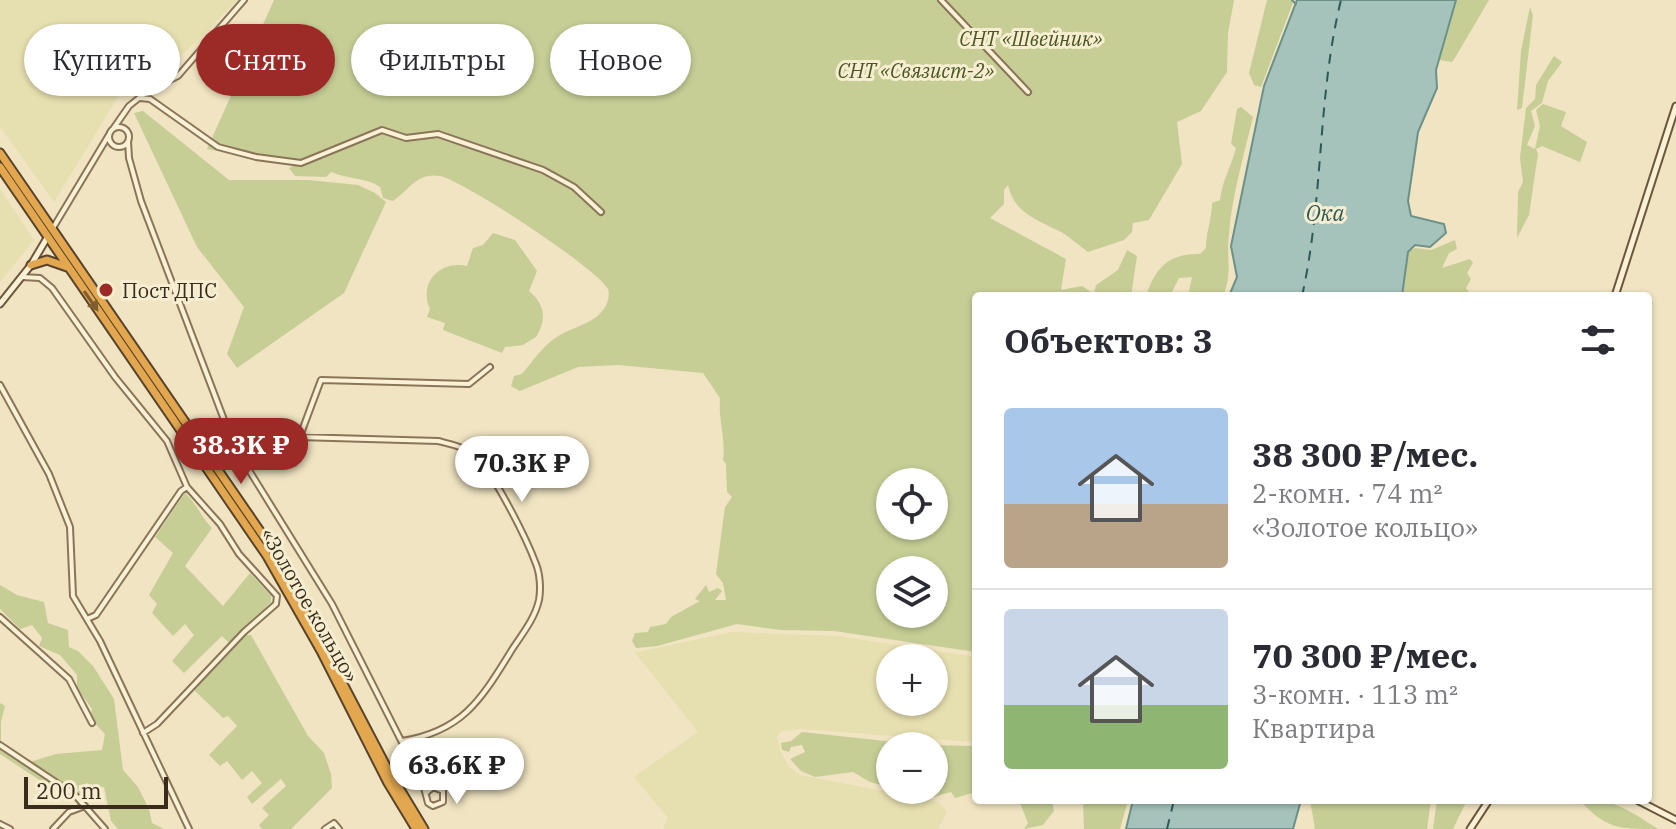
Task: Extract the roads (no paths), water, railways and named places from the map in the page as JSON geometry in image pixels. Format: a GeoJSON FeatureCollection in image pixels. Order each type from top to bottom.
{"type":"FeatureCollection","features":[{"type":"Feature","properties":{"kind":"highway","name":"«Золотое кольцо»"},"geometry":{"type":"LineString","coordinates":[[0,153],[273,550],[386,766],[424,829]]}},
{"type":"Feature","properties":{"kind":"highway","name":"«Золотое кольцо»"},"geometry":{"type":"LineString","coordinates":[[0,167],[267,556],[321,651],[388,783],[416,829]]}},
{"type":"Feature","properties":{"kind":"highway"},"geometry":{"type":"LineString","coordinates":[[47,238],[53,228]]}},
{"type":"Feature","properties":{"kind":"highway"},"geometry":{"type":"LineString","coordinates":[[31,265],[47,260],[67,267]]}},
{"type":"Feature","properties":{"kind":"main road"},"geometry":{"type":"LineString","coordinates":[[1616,292],[1676,106]]}},
{"type":"Feature","properties":{"kind":"main road"},"geometry":{"type":"LineString","coordinates":[[0,304],[31,265],[47,238]]}},
{"type":"Feature","properties":{"kind":"main road"},"geometry":{"type":"LineString","coordinates":[[1470,829],[1486,804]]}},
{"type":"Feature","properties":{"kind":"main road"},"geometry":{"type":"LineString","coordinates":[[1645,804],[1676,820]]}},
{"type":"Feature","properties":{"kind":"street"},"geometry":{"type":"LineString","coordinates":[[53,228],[124,112],[149,90],[178,76],[244,0]]}},
{"type":"Feature","properties":{"kind":"street"},"geometry":{"type":"LineString","coordinates":[[941,0],[1028,92]]}},
{"type":"Feature","properties":{"kind":"street"},"geometry":{"type":"LineString","coordinates":[[140,98],[150,99],[218,147],[256,157],[301,163],[382,130],[406,138],[438,134],[543,170],[574,187],[601,212]]}},
{"type":"Feature","properties":{"kind":"street"},"geometry":{"type":"LineString","coordinates":[[124,112],[122,118],[129,158],[141,201],[229,435],[332,604],[423,784],[428,803],[439,806],[443,802],[443,791],[423,784]]}},
{"type":"Feature","properties":{"kind":"street"},"geometry":{"type":"LineString","coordinates":[[111,131],[125,129]]}},
{"type":"Feature","properties":{"kind":"street"},"geometry":{"type":"LineString","coordinates":[[111,131],[110,141],[129,158]]}},
{"type":"Feature","properties":{"kind":"street"},"geometry":{"type":"LineString","coordinates":[[100,153],[128,141]]}},
{"type":"Feature","properties":{"kind":"street"},"geometry":{"type":"LineString","coordinates":[[22,277],[40,278],[52,288],[112,374],[167,441],[187,487],[220,524],[239,554],[277,596],[276,604],[157,724],[143,733]]}},
{"type":"Feature","properties":{"kind":"street"},"geometry":{"type":"LineString","coordinates":[[300,436],[321,380],[469,384],[490,367]]}},
{"type":"Feature","properties":{"kind":"street"},"geometry":{"type":"LineString","coordinates":[[0,385],[49,474],[70,527],[73,596],[189,829]]}},
{"type":"Feature","properties":{"kind":"street"},"geometry":{"type":"LineString","coordinates":[[229,435],[438,441],[473,454],[486,468],[537,567],[539,599],[482,698],[467,715],[444,729],[402,741]]}},
{"type":"Feature","properties":{"kind":"street"},"geometry":{"type":"LineString","coordinates":[[87,619],[96,615],[181,491],[187,487]]}},
{"type":"Feature","properties":{"kind":"street"},"geometry":{"type":"LineString","coordinates":[[0,617],[69,679],[92,723]]}},
{"type":"Feature","properties":{"kind":"street"},"geometry":{"type":"LineString","coordinates":[[0,745],[75,795],[105,829]]}},
{"type":"Feature","properties":{"kind":"street"},"geometry":{"type":"LineString","coordinates":[[426,793],[433,787]]}},
{"type":"Feature","properties":{"kind":"street"},"geometry":{"type":"LineString","coordinates":[[53,829],[69,812],[85,806]]}},
{"type":"Feature","properties":{"kind":"street"},"geometry":{"type":"LineString","coordinates":[[325,829],[334,823],[339,829]]}},
{"type":"Feature","properties":{"kind":"street"},"geometry":{"type":"LineString","coordinates":[[0,824],[10,829]]}},
{"type":"Feature","properties":{"kind":"water","name":"Ока"},"geometry":{"type":"Polygon","coordinates":[[[1297,0],[1456,0],[1436,70],[1437,88],[1418,132],[1408,201],[1411,216],[1444,224],[1446,233],[1430,247],[1415,245],[1408,252],[1403,292],[1231,292],[1237,277],[1231,246],[1264,86],[1297,0]]]}},
{"type":"Feature","properties":{"kind":"water"},"geometry":{"type":"Polygon","coordinates":[[[1132,804],[1300,804],[1293,829],[1126,829],[1132,804]]]}},
{"type":"Feature","properties":{"kind":"waterway"},"geometry":{"type":"LineString","coordinates":[[1292,0],[1296,4]]}},
{"type":"Feature","properties":{"kind":"place","name":"Пост ДПС"},"geometry":{"type":"Point","coordinates":[106,290]}},
{"type":"Feature","properties":{"kind":"park label","name":"СНТ «Швейник»"},"geometry":{"type":"Point","coordinates":[1031,38]}},
{"type":"Feature","properties":{"kind":"park label","name":"СНТ «Связист-2»"},"geometry":{"type":"Point","coordinates":[916,70]}}]}
